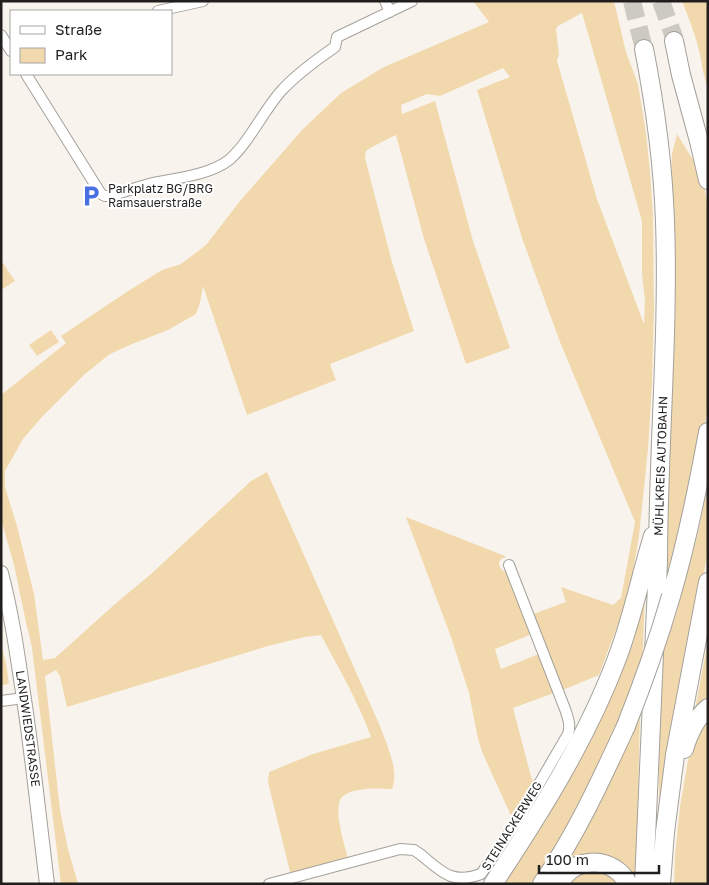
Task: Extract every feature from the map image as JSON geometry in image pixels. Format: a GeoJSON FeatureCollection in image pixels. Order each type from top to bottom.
{"type":"FeatureCollection","features":[{"type":"Feature","properties":{"kind":"highway"},"geometry":{"type":"LineString","coordinates":[[708,148],[694,98],[674,40],[680,75],[708,180]]}},
{"type":"Feature","properties":{"kind":"highway","name":"MÜHLKREIS AUTOBAHN"},"geometry":{"type":"LineString","coordinates":[[644,49],[658,135],[665,220],[664,363],[657,588],[644,884]]}},
{"type":"Feature","properties":{"kind":"highway"},"geometry":{"type":"LineString","coordinates":[[542,884],[578,824],[606,769],[645,678],[681,560],[698,487],[708,432]]}},
{"type":"Feature","properties":{"kind":"highway"},"geometry":{"type":"LineString","coordinates":[[493,884],[562,774],[601,698],[631,620],[645,560],[658,519]]}},
{"type":"Feature","properties":{"kind":"highway"},"geometry":{"type":"LineString","coordinates":[[661,884],[666,816],[675,755],[708,582]]}},
{"type":"Feature","properties":{"kind":"highway"},"geometry":{"type":"LineString","coordinates":[[668,884],[675,804],[683,750],[690,730],[699,716],[708,708]]}},
{"type":"Feature","properties":{"kind":"highway"},"geometry":{"type":"LineString","coordinates":[[560,884],[566,874],[578,865],[594,862],[610,866],[622,874],[628,884]]}},
{"type":"Feature","properties":{"kind":"main road","name":"LANDWIEDSTRASSE"},"geometry":{"type":"LineString","coordinates":[[1,573],[11,617],[24,698],[47,884]]}},
{"type":"Feature","properties":{"kind":"street"},"geometry":{"type":"LineString","coordinates":[[162,10],[203,1]]}},
{"type":"Feature","properties":{"kind":"street"},"geometry":{"type":"LineString","coordinates":[[385,1],[390,12]]}},
{"type":"Feature","properties":{"kind":"street"},"geometry":{"type":"LineString","coordinates":[[27,75],[101,194],[105,196],[115,195],[147,184],[214,169],[228,161],[237,152],[281,91],[298,74],[335,47],[337,37],[412,1]]}},
{"type":"Feature","properties":{"kind":"street"},"geometry":{"type":"LineString","coordinates":[[1,35],[8,50]]}},
{"type":"Feature","properties":{"kind":"street","name":"STEINACKERWEG"},"geometry":{"type":"LineString","coordinates":[[269,884],[400,849],[414,850],[450,881],[466,883],[474,880],[481,874],[516,822],[570,729],[565,709],[509,565]]}},
{"type":"Feature","properties":{"kind":"street"},"geometry":{"type":"LineString","coordinates":[[1,701],[24,698]]}},
{"type":"Feature","properties":{"kind":"green space"},"geometry":{"type":"Polygon","coordinates":[[[473,1],[614,1],[626,52],[638,84],[646,133],[653,215],[654,310],[648,449],[639,536],[632,577],[625,605],[599,675],[563,690],[533,614],[566,602],[561,587],[613,605],[621,598],[635,522],[560,342],[522,238],[477,90],[510,77],[503,68],[440,96],[427,94],[401,105],[402,114],[435,101],[473,241],[510,348],[466,364],[424,239],[396,135],[366,151],[365,158],[392,262],[414,331],[330,364],[336,380],[247,415],[203,286],[196,314],[168,330],[110,354],[85,374],[23,439],[5,471],[5,487],[34,594],[43,660],[55,658],[151,574],[251,481],[267,472],[380,726],[393,766],[394,782],[392,789],[380,788],[352,791],[342,797],[339,802],[339,818],[348,859],[291,876],[268,782],[269,772],[313,754],[371,737],[354,698],[321,635],[268,646],[67,707],[60,676],[56,670],[45,676],[60,810],[78,884],[61,884],[32,648],[14,565],[1,519],[1,395],[66,343],[61,336],[162,270],[181,264],[206,245],[240,201],[302,130],[341,93],[384,67],[489,22],[473,1]],[[582,13],[558,26],[556,29],[559,54],[557,61],[597,199],[644,324],[642,221],[582,13]]]}},
{"type":"Feature","properties":{"kind":"green space"},"geometry":{"type":"Polygon","coordinates":[[[682,1],[708,1],[708,91],[696,41],[682,1]]]}},
{"type":"Feature","properties":{"kind":"green space"},"geometry":{"type":"Polygon","coordinates":[[[677,134],[698,168],[703,181],[708,207],[708,404],[692,494],[664,589],[675,308],[671,175],[672,154],[677,134]]]}},
{"type":"Feature","properties":{"kind":"green space"},"geometry":{"type":"Polygon","coordinates":[[[1,260],[15,281],[1,290],[1,260]]]}},
{"type":"Feature","properties":{"kind":"green space"},"geometry":{"type":"Polygon","coordinates":[[[51,330],[59,342],[37,356],[29,345],[51,330]]]}},
{"type":"Feature","properties":{"kind":"green space"},"geometry":{"type":"Polygon","coordinates":[[[708,484],[708,550],[659,832],[659,665],[675,618],[698,533],[708,484]]]}},
{"type":"Feature","properties":{"kind":"green space"},"geometry":{"type":"Polygon","coordinates":[[[406,517],[505,556],[499,562],[500,567],[508,574],[532,634],[495,649],[501,669],[539,654],[554,693],[513,708],[532,780],[539,779],[513,820],[483,754],[478,739],[469,693],[451,637],[406,517]]]}},
{"type":"Feature","properties":{"kind":"green space"},"geometry":{"type":"Polygon","coordinates":[[[645,591],[642,674],[587,798],[536,884],[499,884],[518,856],[645,591]]]}},
{"type":"Feature","properties":{"kind":"green space"},"geometry":{"type":"Polygon","coordinates":[[[708,641],[708,703],[698,710],[695,709],[708,641]]]}},
{"type":"Feature","properties":{"kind":"green space"},"geometry":{"type":"Polygon","coordinates":[[[1,645],[9,684],[1,685],[1,645]]]}},
{"type":"Feature","properties":{"kind":"green space"},"geometry":{"type":"Polygon","coordinates":[[[640,713],[636,884],[624,866],[559,873],[603,794],[640,713]]]}},
{"type":"Feature","properties":{"kind":"green space"},"geometry":{"type":"Polygon","coordinates":[[[708,719],[708,884],[674,884],[680,807],[688,760],[697,733],[708,719]]]}},
{"type":"Feature","properties":{"kind":"green space"},"geometry":{"type":"Polygon","coordinates":[[[590,870],[601,870],[622,884],[567,884],[577,874],[590,870]]]}},
{"type":"Feature","properties":{"kind":"tunnel"},"geometry":{"type":"LineString","coordinates":[[632,1],[644,49]]}},
{"type":"Feature","properties":{"kind":"tunnel"},"geometry":{"type":"LineString","coordinates":[[661,1],[675,40]]}},
{"type":"Feature","properties":{"kind":"place","name":"Parkplatz BG/BRG Ramsauerstraße"},"geometry":{"type":"Point","coordinates":[91,196]}}]}
